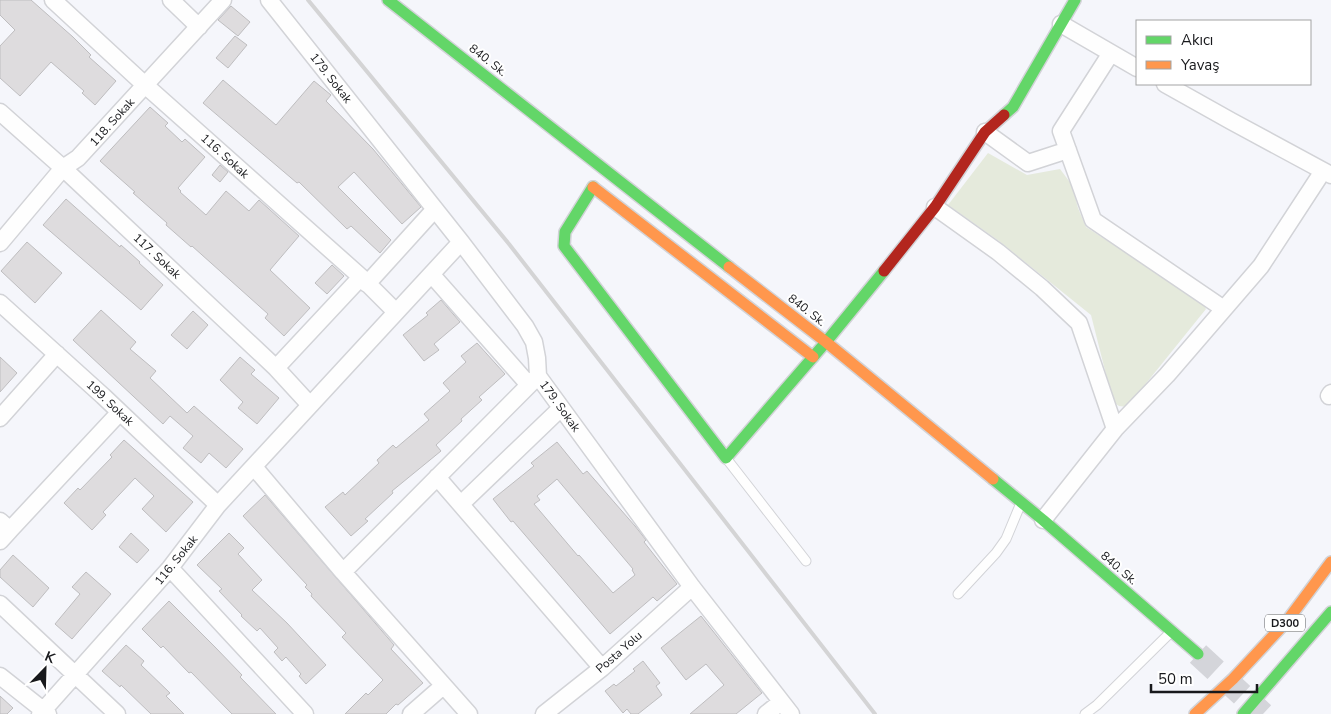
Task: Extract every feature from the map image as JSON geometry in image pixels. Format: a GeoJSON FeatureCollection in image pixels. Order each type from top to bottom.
{"type":"FeatureCollection","features":[{"type":"Feature","properties":{"kind":"main road","name":"840. Sk."},"geometry":{"type":"LineString","coordinates":[[388,0],[826,342],[1043,520],[1198,654]]}},
{"type":"Feature","properties":{"kind":"main road"},"geometry":{"type":"LineString","coordinates":[[813,357],[593,187],[565,232],[564,246],[726,458],[826,342],[935,207],[985,132],[1013,107],[1075,0]]}},
{"type":"Feature","properties":{"kind":"main road","name":"D300"},"geometry":{"type":"LineString","coordinates":[[1195,714],[1233,679],[1287,621],[1331,562]]}},
{"type":"Feature","properties":{"kind":"main road","name":"D300"},"geometry":{"type":"LineString","coordinates":[[1243,714],[1331,612]]}},
{"type":"Feature","properties":{"kind":"street","name":"116. Sokak"},"geometry":{"type":"LineString","coordinates":[[54,0],[145,85],[364,280],[396,312]]}},
{"type":"Feature","properties":{"kind":"street"},"geometry":{"type":"LineString","coordinates":[[171,0],[199,26]]}},
{"type":"Feature","properties":{"kind":"street","name":"118. Sokak"},"geometry":{"type":"LineString","coordinates":[[0,243],[63,168],[78,158],[223,0]]}},
{"type":"Feature","properties":{"kind":"street","name":"179. Sokak"},"geometry":{"type":"LineString","coordinates":[[269,0],[436,210],[525,326],[534,342],[537,358],[534,381],[561,408],[692,587],[786,708]]}},
{"type":"Feature","properties":{"kind":"street"},"geometry":{"type":"LineString","coordinates":[[1061,24],[1136,67]]}},
{"type":"Feature","properties":{"kind":"street"},"geometry":{"type":"LineString","coordinates":[[1111,53],[1061,131],[1093,220],[1224,309]]}},
{"type":"Feature","properties":{"kind":"street"},"geometry":{"type":"LineString","coordinates":[[1043,520],[1116,429],[1167,376],[1261,266],[1327,173],[1167,85]]}},
{"type":"Feature","properties":{"kind":"street","name":"117. Sokak"},"geometry":{"type":"LineString","coordinates":[[0,112],[63,168],[276,368],[310,404]]}},
{"type":"Feature","properties":{"kind":"street"},"geometry":{"type":"LineString","coordinates":[[985,132],[1028,163],[1068,150]]}},
{"type":"Feature","properties":{"kind":"street"},"geometry":{"type":"LineString","coordinates":[[935,207],[998,252],[1042,288],[1079,323],[1116,429]]}},
{"type":"Feature","properties":{"kind":"street"},"geometry":{"type":"LineString","coordinates":[[276,368],[436,210]]}},
{"type":"Feature","properties":{"kind":"street","name":"116. Sokak"},"geometry":{"type":"LineString","coordinates":[[43,713],[170,568],[218,505],[461,242]]}},
{"type":"Feature","properties":{"kind":"street"},"geometry":{"type":"LineString","coordinates":[[342,572],[534,381],[432,275]]}},
{"type":"Feature","properties":{"kind":"street","name":"199. Sokak"},"geometry":{"type":"LineString","coordinates":[[0,303],[120,412],[218,505]]}},
{"type":"Feature","properties":{"kind":"street"},"geometry":{"type":"LineString","coordinates":[[0,418],[57,354]]}},
{"type":"Feature","properties":{"kind":"street"},"geometry":{"type":"LineString","coordinates":[[461,504],[561,408]]}},
{"type":"Feature","properties":{"kind":"street"},"geometry":{"type":"LineString","coordinates":[[3,531],[120,412]]}},
{"type":"Feature","properties":{"kind":"street"},"geometry":{"type":"LineString","coordinates":[[254,467],[342,572],[469,714]]}},
{"type":"Feature","properties":{"kind":"street"},"geometry":{"type":"LineString","coordinates":[[438,477],[602,668]]}},
{"type":"Feature","properties":{"kind":"street"},"geometry":{"type":"LineString","coordinates":[[170,568],[305,714]]}},
{"type":"Feature","properties":{"kind":"street","name":"Posta Yolu"},"geometry":{"type":"LineString","coordinates":[[544,714],[602,668],[692,587]]}},
{"type":"Feature","properties":{"kind":"street"},"geometry":{"type":"LineString","coordinates":[[0,604],[117,714]]}},
{"type":"Feature","properties":{"kind":"street"},"geometry":{"type":"LineString","coordinates":[[0,676],[43,713]]}},
{"type":"Feature","properties":{"kind":"street"},"geometry":{"type":"LineString","coordinates":[[411,714],[443,686]]}},
{"type":"Feature","properties":{"kind":"street"},"geometry":{"type":"LineString","coordinates":[[766,714],[786,708]]}},
{"type":"Feature","properties":{"kind":"lane"},"geometry":{"type":"LineString","coordinates":[[726,458],[806,561]]}},
{"type":"Feature","properties":{"kind":"lane"},"geometry":{"type":"LineString","coordinates":[[958,594],[996,553],[1006,539],[1021,502]]}},
{"type":"Feature","properties":{"kind":"lane"},"geometry":{"type":"LineString","coordinates":[[1085,714],[1097,705],[1172,632]]}},
{"type":"Feature","properties":{"kind":"shaded area"},"geometry":{"type":"Polygon","coordinates":[[[988,153],[1027,175],[1060,169],[1072,185],[1078,208],[1086,227],[1202,302],[1206,309],[1127,407],[1119,406],[1113,402],[1091,315],[999,241],[948,205],[988,153]]]}},
{"type":"Feature","properties":{"kind":"building"},"geometry":{"type":"Polygon","coordinates":[[[0,0],[31,0],[73,37],[91,55],[89,57],[116,81],[95,105],[82,93],[84,91],[51,62],[20,96],[0,78],[0,46],[15,30],[0,15],[0,0]]]}},
{"type":"Feature","properties":{"kind":"building"},"geometry":{"type":"Polygon","coordinates":[[[231,6],[250,22],[238,36],[218,20],[231,6]]]}},
{"type":"Feature","properties":{"kind":"building"},"geometry":{"type":"Polygon","coordinates":[[[235,36],[247,45],[228,68],[216,58],[235,36]]]}},
{"type":"Feature","properties":{"kind":"building"},"geometry":{"type":"Polygon","coordinates":[[[223,80],[276,125],[314,81],[331,95],[326,101],[373,149],[421,207],[402,224],[354,172],[338,187],[391,240],[380,253],[351,226],[347,229],[299,182],[297,183],[203,103],[223,80]]]}},
{"type":"Feature","properties":{"kind":"building"},"geometry":{"type":"Polygon","coordinates":[[[150,107],[168,123],[165,126],[182,142],[185,139],[205,157],[178,188],[206,215],[226,191],[249,211],[259,200],[299,236],[270,270],[310,308],[284,336],[265,318],[268,314],[166,225],[167,223],[100,161],[150,107]]]}},
{"type":"Feature","properties":{"kind":"building"},"geometry":{"type":"Polygon","coordinates":[[[220,165],[228,172],[220,182],[212,175],[220,165]]]}},
{"type":"Feature","properties":{"kind":"building"},"geometry":{"type":"Polygon","coordinates":[[[66,199],[120,247],[121,245],[163,285],[141,310],[43,225],[66,199]]]}},
{"type":"Feature","properties":{"kind":"building"},"geometry":{"type":"Polygon","coordinates":[[[27,242],[62,273],[35,303],[1,271],[27,242]]]}},
{"type":"Feature","properties":{"kind":"building"},"geometry":{"type":"Polygon","coordinates":[[[332,265],[344,276],[327,294],[315,283],[332,265]]]}},
{"type":"Feature","properties":{"kind":"building"},"geometry":{"type":"Polygon","coordinates":[[[441,300],[460,322],[434,344],[439,350],[424,361],[403,335],[428,315],[426,313],[441,300]]]}},
{"type":"Feature","properties":{"kind":"building"},"geometry":{"type":"Polygon","coordinates":[[[101,310],[136,342],[130,349],[156,371],[150,378],[187,413],[194,406],[243,449],[226,468],[209,453],[201,463],[183,448],[193,436],[170,416],[163,424],[73,340],[101,310]]]}},
{"type":"Feature","properties":{"kind":"building"},"geometry":{"type":"Polygon","coordinates":[[[193,311],[208,325],[187,349],[171,335],[193,311]]]}},
{"type":"Feature","properties":{"kind":"building"},"geometry":{"type":"Polygon","coordinates":[[[477,343],[505,374],[479,397],[482,400],[436,445],[441,451],[392,491],[393,493],[365,519],[368,521],[351,536],[325,507],[343,492],[345,495],[379,463],[377,460],[393,445],[396,448],[429,420],[424,414],[450,391],[443,383],[466,362],[461,356],[477,343]]]}},
{"type":"Feature","properties":{"kind":"building"},"geometry":{"type":"Polygon","coordinates":[[[0,357],[17,373],[0,392],[0,357]]]}},
{"type":"Feature","properties":{"kind":"building"},"geometry":{"type":"Polygon","coordinates":[[[240,357],[255,370],[251,374],[279,398],[257,424],[238,408],[243,402],[220,380],[240,357]]]}},
{"type":"Feature","properties":{"kind":"building"},"geometry":{"type":"Polygon","coordinates":[[[124,440],[193,502],[166,532],[142,509],[154,496],[135,478],[103,512],[106,515],[92,530],[64,503],[78,488],[80,490],[112,457],[110,455],[124,440]]]}},
{"type":"Feature","properties":{"kind":"building"},"geometry":{"type":"Polygon","coordinates":[[[557,442],[583,474],[587,471],[635,526],[646,540],[644,542],[677,584],[657,601],[653,597],[610,634],[493,499],[534,466],[531,463],[557,442]],[[557,479],[537,496],[540,500],[534,504],[578,556],[613,593],[635,575],[633,569],[557,479]]]}},
{"type":"Feature","properties":{"kind":"building"},"geometry":{"type":"Polygon","coordinates":[[[265,495],[394,645],[391,649],[423,683],[386,714],[345,714],[366,693],[368,695],[383,680],[342,637],[346,633],[311,596],[312,594],[305,587],[307,585],[243,516],[265,495]]]}},
{"type":"Feature","properties":{"kind":"building"},"geometry":{"type":"Polygon","coordinates":[[[131,533],[149,550],[137,563],[119,547],[131,533]]]}},
{"type":"Feature","properties":{"kind":"building"},"geometry":{"type":"Polygon","coordinates":[[[229,533],[244,548],[238,554],[262,580],[252,590],[287,623],[326,665],[306,684],[299,676],[301,674],[286,657],[282,661],[274,652],[278,648],[260,628],[257,631],[241,616],[219,591],[222,589],[197,565],[229,533]]]}},
{"type":"Feature","properties":{"kind":"building"},"geometry":{"type":"Polygon","coordinates":[[[13,555],[49,588],[33,607],[0,577],[0,570],[13,555]]]}},
{"type":"Feature","properties":{"kind":"building"},"geometry":{"type":"Polygon","coordinates":[[[86,572],[111,594],[72,639],[55,624],[80,594],[72,587],[86,572]]]}},
{"type":"Feature","properties":{"kind":"building"},"geometry":{"type":"Polygon","coordinates":[[[169,601],[242,675],[240,677],[276,714],[232,714],[191,672],[189,673],[163,646],[161,648],[142,629],[169,601]]]}},
{"type":"Feature","properties":{"kind":"building"},"geometry":{"type":"Polygon","coordinates":[[[701,616],[762,693],[736,714],[690,714],[724,685],[706,664],[686,680],[661,648],[701,616]]]}},
{"type":"Feature","properties":{"kind":"building"},"geometry":{"type":"Polygon","coordinates":[[[126,645],[144,661],[141,665],[170,693],[166,696],[184,714],[151,714],[121,685],[120,687],[102,671],[126,645]]]}},
{"type":"Feature","properties":{"kind":"building"},"geometry":{"type":"Polygon","coordinates":[[[643,661],[660,683],[656,686],[662,695],[638,714],[631,714],[627,709],[623,713],[605,691],[614,684],[616,686],[635,671],[633,669],[643,661]]]}},
{"type":"Feature","properties":{"kind":"building"},"geometry":{"type":"Polygon","coordinates":[[[0,696],[13,708],[7,714],[0,714],[0,696]]]}},
{"type":"Feature","properties":{"kind":"tunnel"},"geometry":{"type":"LineString","coordinates":[[1198,654],[1263,714]]}},
{"type":"Feature","properties":{"kind":"railway"},"geometry":{"type":"LineString","coordinates":[[308,0],[509,244],[875,714]]}},
{"type":"Feature","properties":{"kind":"traffic: fast"},"geometry":{"type":"LineString","coordinates":[[388,0],[729,267]]}},
{"type":"Feature","properties":{"kind":"traffic: fast"},"geometry":{"type":"LineString","coordinates":[[1004,115],[1013,107],[1075,0]]}},
{"type":"Feature","properties":{"kind":"traffic: fast"},"geometry":{"type":"LineString","coordinates":[[593,187],[565,232],[564,246],[726,458],[826,342],[884,271]]}},
{"type":"Feature","properties":{"kind":"traffic: fast"},"geometry":{"type":"LineString","coordinates":[[993,479],[1198,654]]}},
{"type":"Feature","properties":{"kind":"traffic: fast"},"geometry":{"type":"LineString","coordinates":[[1243,714],[1331,612]]}},
{"type":"Feature","properties":{"kind":"traffic: slow"},"geometry":{"type":"LineString","coordinates":[[593,187],[813,357]]}},
{"type":"Feature","properties":{"kind":"traffic: slow"},"geometry":{"type":"LineString","coordinates":[[729,267],[826,342],[993,479]]}},
{"type":"Feature","properties":{"kind":"traffic: slow"},"geometry":{"type":"LineString","coordinates":[[1195,714],[1233,679],[1287,621],[1331,562]]}},
{"type":"Feature","properties":{"kind":"traffic: jam"},"geometry":{"type":"LineString","coordinates":[[884,271],[935,207],[985,132],[1004,115]]}}]}
